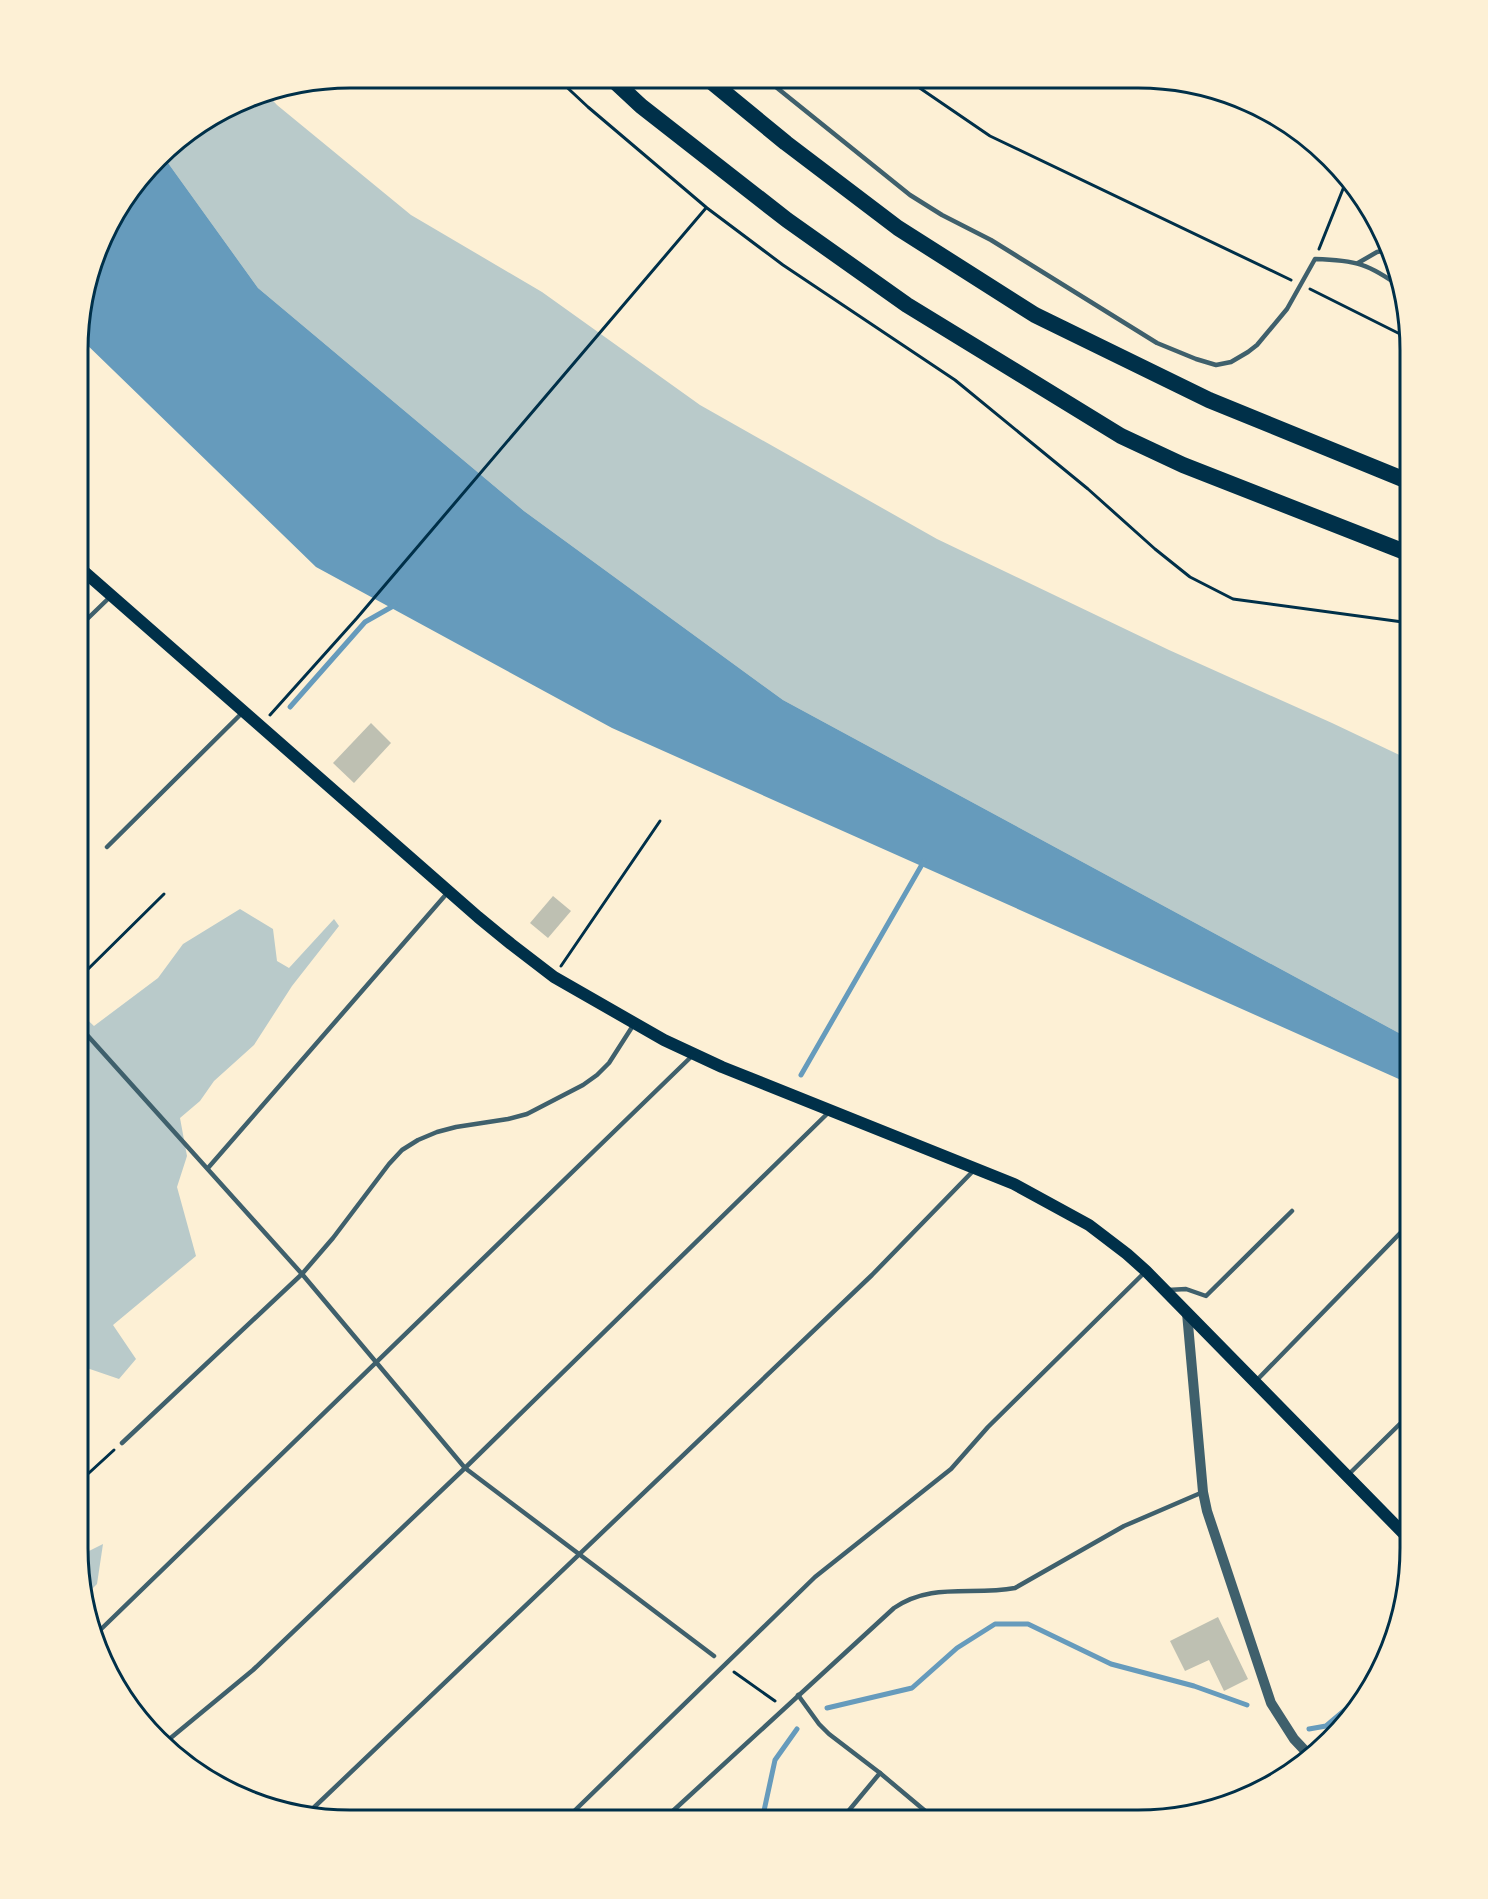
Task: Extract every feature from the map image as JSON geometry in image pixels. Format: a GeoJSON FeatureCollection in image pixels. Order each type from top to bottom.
{"type":"FeatureCollection","features":[{"type":"Feature","properties":{"kind":"highway"},"geometry":{"type":"LineString","coordinates":[[622,88],[641,106],[787,220],[861,272],[917,311],[1121,436],[1183,465],[1400,550]]}},
{"type":"Feature","properties":{"kind":"highway"},"geometry":{"type":"LineString","coordinates":[[719,88],[786,143],[898,228],[1035,315],[1209,400],[1400,478]]}},
{"type":"Feature","properties":{"kind":"main road"},"geometry":{"type":"LineString","coordinates":[[88,575],[511,945],[554,977],[693,1054],[976,1168],[1051,1203],[1089,1226],[1128,1254],[1400,1530]]}},
{"type":"Feature","properties":{"kind":"street"},"geometry":{"type":"LineString","coordinates":[[1187,1313],[1203,1492],[1207,1512],[1271,1703],[1288,1730],[1305,1750]]}},
{"type":"Feature","properties":{"kind":"lane"},"geometry":{"type":"LineString","coordinates":[[777,88],[910,195],[942,215],[991,240],[1157,343],[1196,359],[1216,365],[1231,362],[1257,345],[1287,309],[1315,260],[1348,260],[1390,279]]}},
{"type":"Feature","properties":{"kind":"lane"},"geometry":{"type":"LineString","coordinates":[[1358,263],[1381,251]]}},
{"type":"Feature","properties":{"kind":"lane"},"geometry":{"type":"LineString","coordinates":[[88,618],[112,596]]}},
{"type":"Feature","properties":{"kind":"lane"},"geometry":{"type":"LineString","coordinates":[[107,847],[244,711]]}},
{"type":"Feature","properties":{"kind":"lane"},"geometry":{"type":"LineString","coordinates":[[208,1167],[449,891]]}},
{"type":"Feature","properties":{"kind":"lane"},"geometry":{"type":"LineString","coordinates":[[122,1443],[302,1274],[402,1150],[438,1132],[527,1114],[583,1085],[609,1063],[635,1023]]}},
{"type":"Feature","properties":{"kind":"lane"},"geometry":{"type":"LineString","coordinates":[[88,1036],[302,1274],[465,1468],[714,1656]]}},
{"type":"Feature","properties":{"kind":"lane"},"geometry":{"type":"LineString","coordinates":[[101,1629],[693,1054]]}},
{"type":"Feature","properties":{"kind":"lane"},"geometry":{"type":"LineString","coordinates":[[170,1738],[253,1670],[465,1468],[830,1111]]}},
{"type":"Feature","properties":{"kind":"lane"},"geometry":{"type":"LineString","coordinates":[[314,1808],[872,1275],[976,1168]]}},
{"type":"Feature","properties":{"kind":"lane"},"geometry":{"type":"LineString","coordinates":[[1165,1290],[1186,1288],[1206,1296],[1292,1211]]}},
{"type":"Feature","properties":{"kind":"lane"},"geometry":{"type":"LineString","coordinates":[[1255,1382],[1400,1233]]}},
{"type":"Feature","properties":{"kind":"lane"},"geometry":{"type":"LineString","coordinates":[[576,1810],[815,1577],[951,1469],[988,1427],[1146,1271]]}},
{"type":"Feature","properties":{"kind":"lane"},"geometry":{"type":"LineString","coordinates":[[1347,1476],[1400,1424]]}},
{"type":"Feature","properties":{"kind":"lane"},"geometry":{"type":"LineString","coordinates":[[674,1810],[894,1608],[906,1600],[932,1592],[995,1592],[1015,1588],[1124,1526],[1203,1492]]}},
{"type":"Feature","properties":{"kind":"lane"},"geometry":{"type":"LineString","coordinates":[[798,1695],[829,1734],[924,1810]]}},
{"type":"Feature","properties":{"kind":"lane"},"geometry":{"type":"LineString","coordinates":[[849,1810],[880,1773]]}},
{"type":"Feature","properties":{"kind":"path"},"geometry":{"type":"LineString","coordinates":[[568,88],[707,208],[783,266],[955,380],[1088,489],[1190,577],[1233,599],[1400,622]]}},
{"type":"Feature","properties":{"kind":"path"},"geometry":{"type":"LineString","coordinates":[[920,88],[990,136],[1399,333]]}},
{"type":"Feature","properties":{"kind":"path"},"geometry":{"type":"LineString","coordinates":[[1315,260],[1344,190]]}},
{"type":"Feature","properties":{"kind":"path"},"geometry":{"type":"LineString","coordinates":[[261,725],[357,618],[707,208]]}},
{"type":"Feature","properties":{"kind":"path"},"geometry":{"type":"LineString","coordinates":[[554,977],[660,821]]}},
{"type":"Feature","properties":{"kind":"path"},"geometry":{"type":"LineString","coordinates":[[88,969],[164,894]]}},
{"type":"Feature","properties":{"kind":"path"},"geometry":{"type":"LineString","coordinates":[[88,1475],[122,1443]]}},
{"type":"Feature","properties":{"kind":"path"},"geometry":{"type":"LineString","coordinates":[[725,1665],[784,1708]]}},
{"type":"Feature","properties":{"kind":"shaded area"},"geometry":{"type":"Polygon","coordinates":[[[272,100],[411,215],[542,292],[700,405],[937,539],[1169,650],[1400,755],[1400,1034],[783,700],[524,511],[258,288],[168,163],[191,143],[220,124],[250,108],[272,100]]]}},
{"type":"Feature","properties":{"kind":"shaded area"},"geometry":{"type":"Polygon","coordinates":[[[240,909],[273,929],[277,961],[289,968],[334,919],[339,926],[292,986],[254,1045],[214,1081],[200,1101],[180,1118],[187,1156],[177,1187],[196,1256],[113,1325],[136,1359],[119,1379],[88,1368],[88,1020],[94,1026],[158,978],[183,944],[240,909]]]}},
{"type":"Feature","properties":{"kind":"shaded area"},"geometry":{"type":"Polygon","coordinates":[[[103,1544],[97,1584],[92,1589],[89,1565],[88,1551],[103,1544]]]}},
{"type":"Feature","properties":{"kind":"water"},"geometry":{"type":"Polygon","coordinates":[[[168,163],[258,288],[524,511],[783,700],[1400,1034],[1400,1080],[612,728],[316,567],[88,346],[97,283],[108,250],[133,205],[168,163]]]}},
{"type":"Feature","properties":{"kind":"building"},"geometry":{"type":"Polygon","coordinates":[[[371,723],[391,743],[354,783],[333,763],[371,723]]]}},
{"type":"Feature","properties":{"kind":"building"},"geometry":{"type":"Polygon","coordinates":[[[553,896],[571,911],[548,938],[530,923],[553,896]]]}},
{"type":"Feature","properties":{"kind":"building"},"geometry":{"type":"Polygon","coordinates":[[[1218,1617],[1248,1679],[1224,1691],[1209,1660],[1185,1671],[1170,1641],[1218,1617]]]}},
{"type":"Feature","properties":{"kind":"waterway"},"geometry":{"type":"LineString","coordinates":[[290,707],[365,622],[395,605]]}},
{"type":"Feature","properties":{"kind":"waterway"},"geometry":{"type":"LineString","coordinates":[[801,1075],[924,861]]}},
{"type":"Feature","properties":{"kind":"waterway"},"geometry":{"type":"LineString","coordinates":[[827,1708],[912,1688],[957,1648],[995,1624],[1028,1624],[1111,1664],[1194,1686],[1247,1705]]}},
{"type":"Feature","properties":{"kind":"waterway"},"geometry":{"type":"LineString","coordinates":[[1309,1729],[1326,1726],[1339,1715]]}},
{"type":"Feature","properties":{"kind":"waterway"},"geometry":{"type":"LineString","coordinates":[[764,1810],[775,1760],[797,1729]]}}]}
